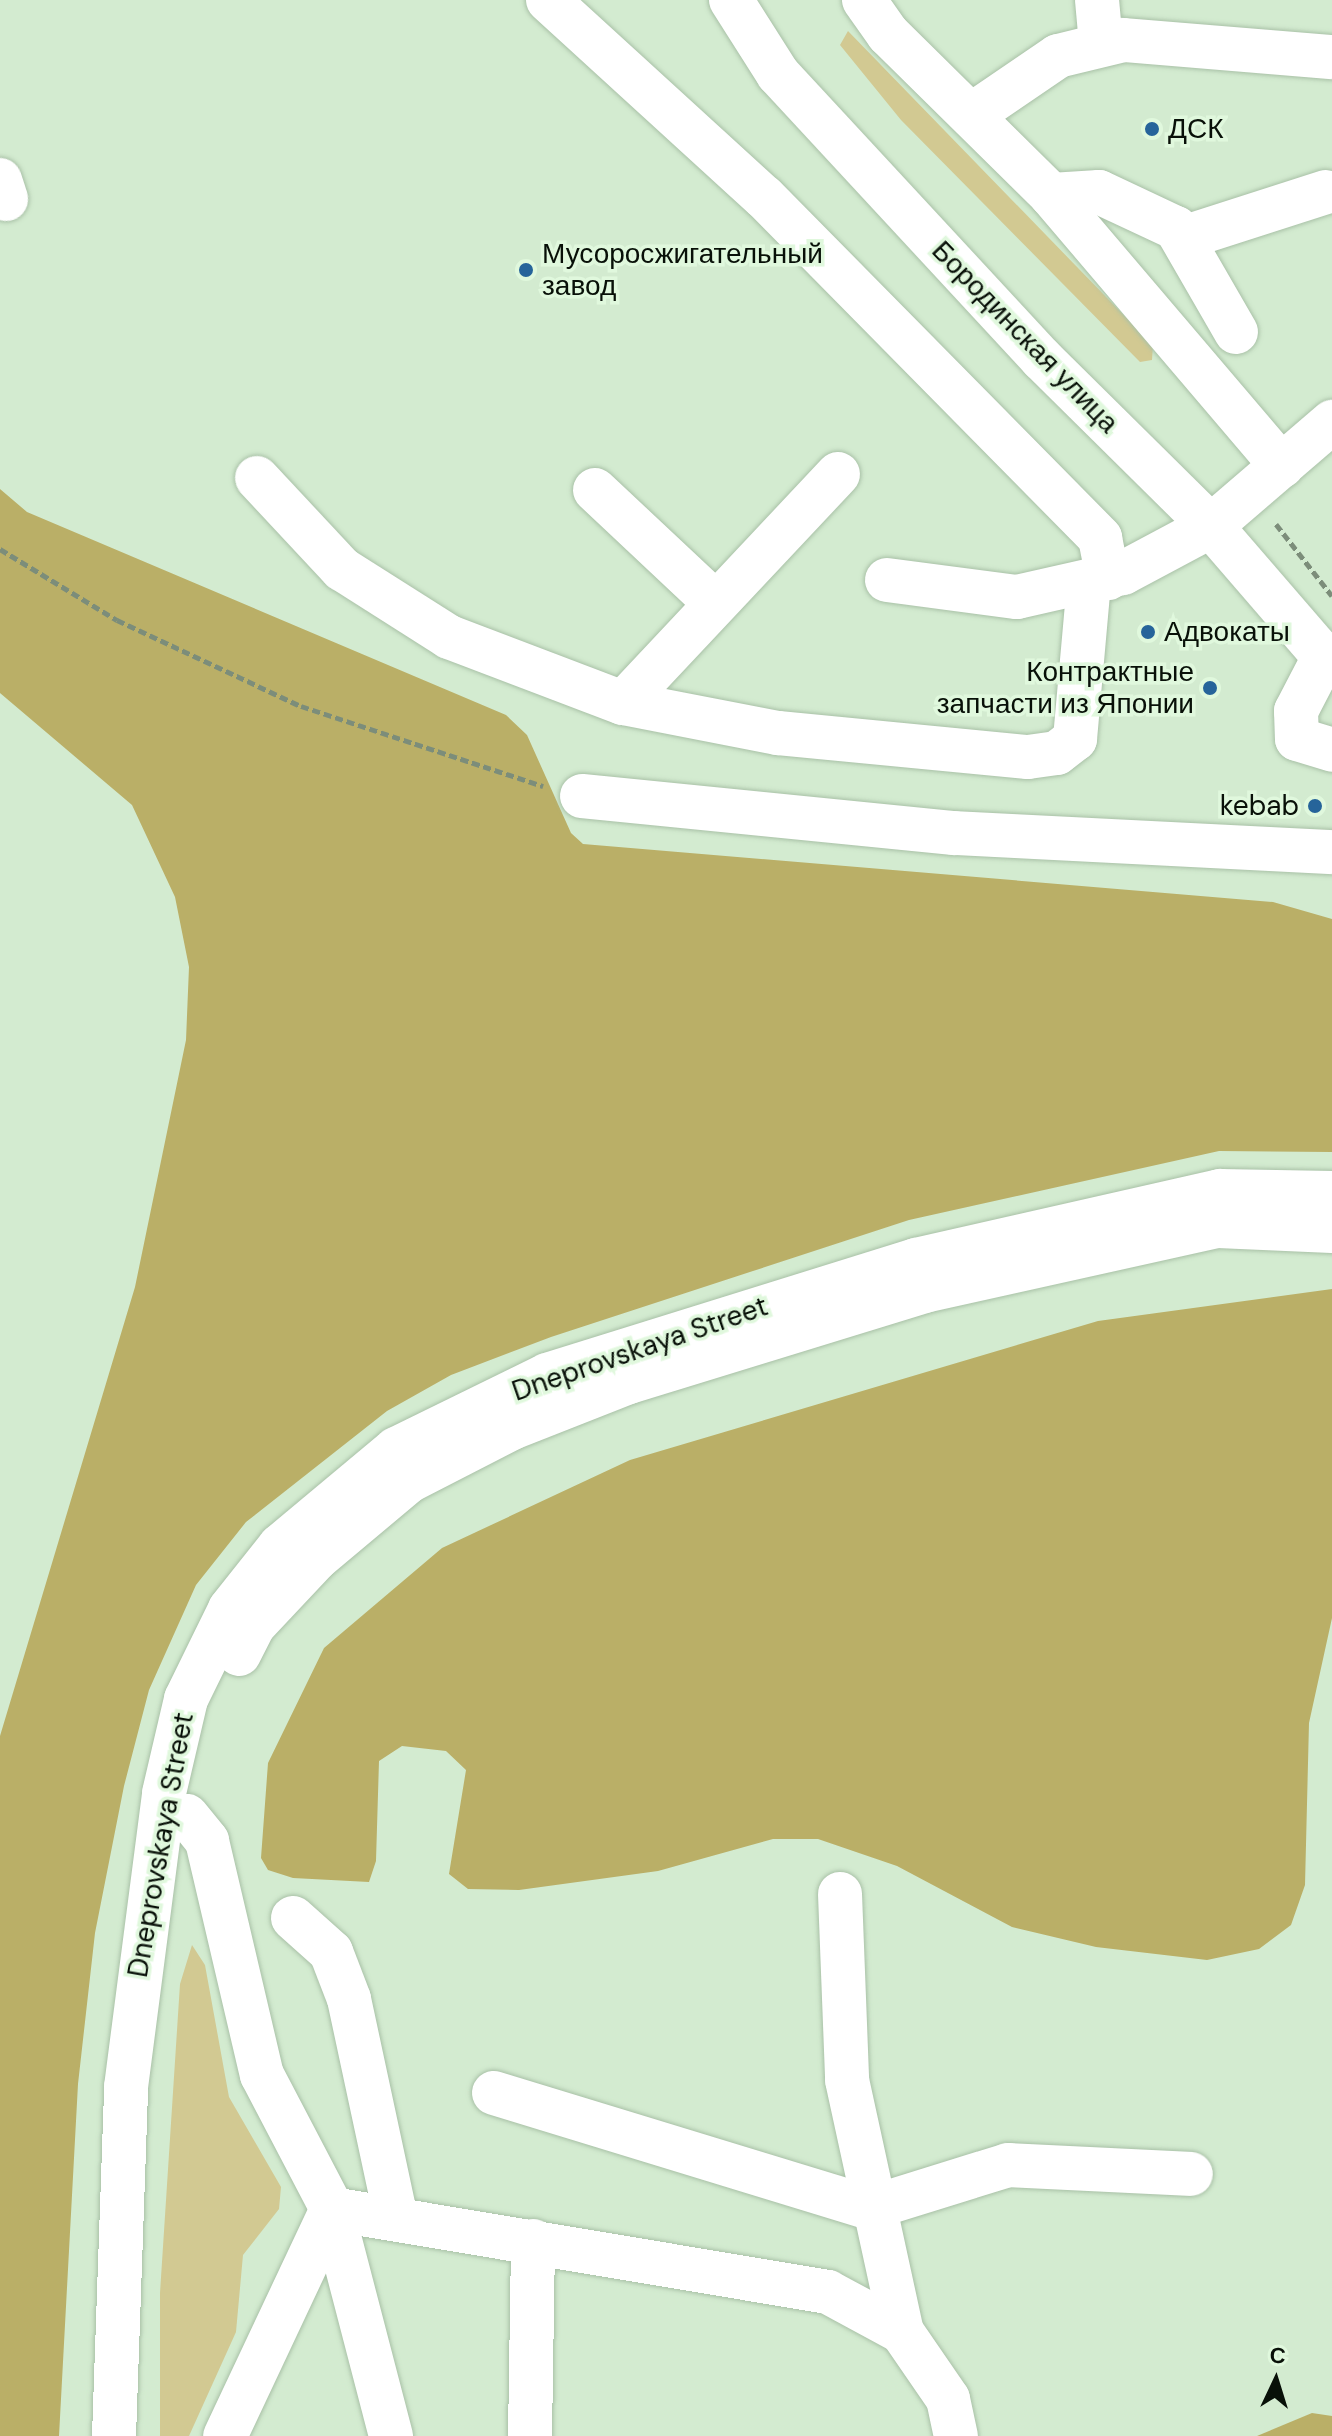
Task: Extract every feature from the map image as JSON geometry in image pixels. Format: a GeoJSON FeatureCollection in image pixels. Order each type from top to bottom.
{"type":"FeatureCollection","features":[{"type":"Feature","properties":{"kind":"main road"},"geometry":{"type":"LineString","coordinates":[[257,478],[342,569],[403,613],[503,661],[623,703],[778,733],[1028,757],[1057,753],[1075,739],[1099,581],[1100,538],[764,197],[548,0]]}},
{"type":"Feature","properties":{"kind":"main road","name":"Бородинская улица"},"geometry":{"type":"LineString","coordinates":[[731,0],[778,74],[1042,359],[1244,499]]}},
{"type":"Feature","properties":{"kind":"main road","name":"Бородинская улица"},"geometry":{"type":"LineString","coordinates":[[763,0],[865,131],[1244,499],[1329,651]]}},
{"type":"Feature","properties":{"kind":"main road"},"geometry":{"type":"LineString","coordinates":[[864,0],[888,34],[973,114],[1051,195],[1244,499]]}},
{"type":"Feature","properties":{"kind":"main road"},"geometry":{"type":"LineString","coordinates":[[1097,0],[1101,44]]}},
{"type":"Feature","properties":{"kind":"main road"},"geometry":{"type":"LineString","coordinates":[[973,114],[1058,56],[1140,37],[1332,57]]}},
{"type":"Feature","properties":{"kind":"main road"},"geometry":{"type":"LineString","coordinates":[[1051,195],[1099,192],[1186,237],[1236,332]]}},
{"type":"Feature","properties":{"kind":"main road"},"geometry":{"type":"LineString","coordinates":[[1186,237],[1326,192]]}},
{"type":"Feature","properties":{"kind":"main road"},"geometry":{"type":"LineString","coordinates":[[887,580],[1017,597],[1099,581],[1244,499],[1332,422]]}},
{"type":"Feature","properties":{"kind":"main road"},"geometry":{"type":"LineString","coordinates":[[623,703],[713,601],[838,474]]}},
{"type":"Feature","properties":{"kind":"main road"},"geometry":{"type":"LineString","coordinates":[[595,490],[713,601]]}},
{"type":"Feature","properties":{"kind":"main road"},"geometry":{"type":"LineString","coordinates":[[1329,651],[1296,711],[1297,739],[1332,750]]}},
{"type":"Feature","properties":{"kind":"main road"},"geometry":{"type":"LineString","coordinates":[[582,796],[954,833],[1332,852]]}},
{"type":"Feature","properties":{"kind":"main road","name":"Dneprovskaya Street"},"geometry":{"type":"LineString","coordinates":[[114,2436],[126,2087],[164,1793],[186,1699],[230,1609],[280,1546],[396,1449],[547,1375],[916,1260],[1220,1191],[1332,1193]]}},
{"type":"Feature","properties":{"kind":"main road","name":"Dneprovskaya Street"},"geometry":{"type":"LineString","coordinates":[[137,2436],[148,2084],[187,1816],[214,1705],[254,1625],[361,1516],[459,1453],[629,1382],[924,1291],[1218,1226],[1332,1231]]}},
{"type":"Feature","properties":{"kind":"main road"},"geometry":{"type":"LineString","coordinates":[[187,1816],[207,1841],[262,2075],[332,2209],[391,2436]]}},
{"type":"Feature","properties":{"kind":"main road"},"geometry":{"type":"LineString","coordinates":[[840,1894],[847,2080],[870,2208],[902,2332],[948,2399],[956,2436]]}},
{"type":"Feature","properties":{"kind":"main road"},"geometry":{"type":"LineString","coordinates":[[293,1918],[331,1952],[349,1999],[396,2219]]}},
{"type":"Feature","properties":{"kind":"main road"},"geometry":{"type":"LineString","coordinates":[[494,2093],[870,2208],[1008,2165],[1191,2174]]}},
{"type":"Feature","properties":{"kind":"main road"},"geometry":{"type":"LineString","coordinates":[[332,2209],[828,2292],[902,2332]]}},
{"type":"Feature","properties":{"kind":"main road"},"geometry":{"type":"LineString","coordinates":[[225,2436],[332,2209]]}},
{"type":"Feature","properties":{"kind":"main road"},"geometry":{"type":"LineString","coordinates":[[530,2436],[533,2241]]}},
{"type":"Feature","properties":{"kind":"path"},"geometry":{"type":"LineString","coordinates":[[1244,499],[1332,596]]}},
{"type":"Feature","properties":{"kind":"path"},"geometry":{"type":"LineString","coordinates":[[0,549],[117,620],[301,706],[469,766],[582,796]]}},
{"type":"Feature","properties":{"kind":"shaded area"},"geometry":{"type":"Polygon","coordinates":[[[848,31],[1153,345],[1152,360],[1140,362],[901,120],[840,45],[848,31]]]}},
{"type":"Feature","properties":{"kind":"shaded area"},"geometry":{"type":"Polygon","coordinates":[[[0,489],[27,512],[506,715],[527,735],[571,833],[583,844],[1273,902],[1332,919],[1332,1152],[1219,1151],[909,1220],[551,1337],[451,1375],[387,1411],[246,1522],[196,1585],[149,1690],[124,1786],[95,1933],[78,2084],[59,2436],[0,2436],[0,1736],[135,1287],[186,1040],[189,967],[175,897],[132,805],[0,693],[0,489]]]}},
{"type":"Feature","properties":{"kind":"shaded area"},"geometry":{"type":"Polygon","coordinates":[[[1332,1289],[1332,1618],[1309,1723],[1305,1885],[1291,1925],[1259,1949],[1207,1960],[1096,1947],[1012,1927],[897,1866],[818,1839],[773,1839],[658,1871],[519,1890],[468,1889],[449,1874],[466,1770],[446,1751],[402,1746],[379,1761],[376,1861],[369,1882],[293,1878],[268,1870],[261,1858],[268,1763],[324,1648],[442,1548],[630,1460],[1098,1321],[1332,1289]]]}},
{"type":"Feature","properties":{"kind":"shaded area"},"geometry":{"type":"Polygon","coordinates":[[[192,1945],[205,1965],[229,2097],[281,2187],[279,2209],[243,2255],[236,2332],[189,2436],[160,2436],[160,2293],[180,1984],[192,1945]]]}},
{"type":"Feature","properties":{"kind":"shaded area"},"geometry":{"type":"Polygon","coordinates":[[[1312,2413],[1332,2416],[1332,2436],[1257,2436],[1312,2413]]]}},
{"type":"Feature","properties":{"kind":"place","name":"ДСК"},"geometry":{"type":"Point","coordinates":[1152,129]}},
{"type":"Feature","properties":{"kind":"place","name":"Мусоросжигательный завод"},"geometry":{"type":"Point","coordinates":[526,270]}},
{"type":"Feature","properties":{"kind":"place","name":"Адвокаты"},"geometry":{"type":"Point","coordinates":[1148,632]}},
{"type":"Feature","properties":{"kind":"place","name":"Контрактные запчасти из Японии"},"geometry":{"type":"Point","coordinates":[1210,688]}},
{"type":"Feature","properties":{"kind":"place","name":"kebab"},"geometry":{"type":"Point","coordinates":[1315,806]}}]}
